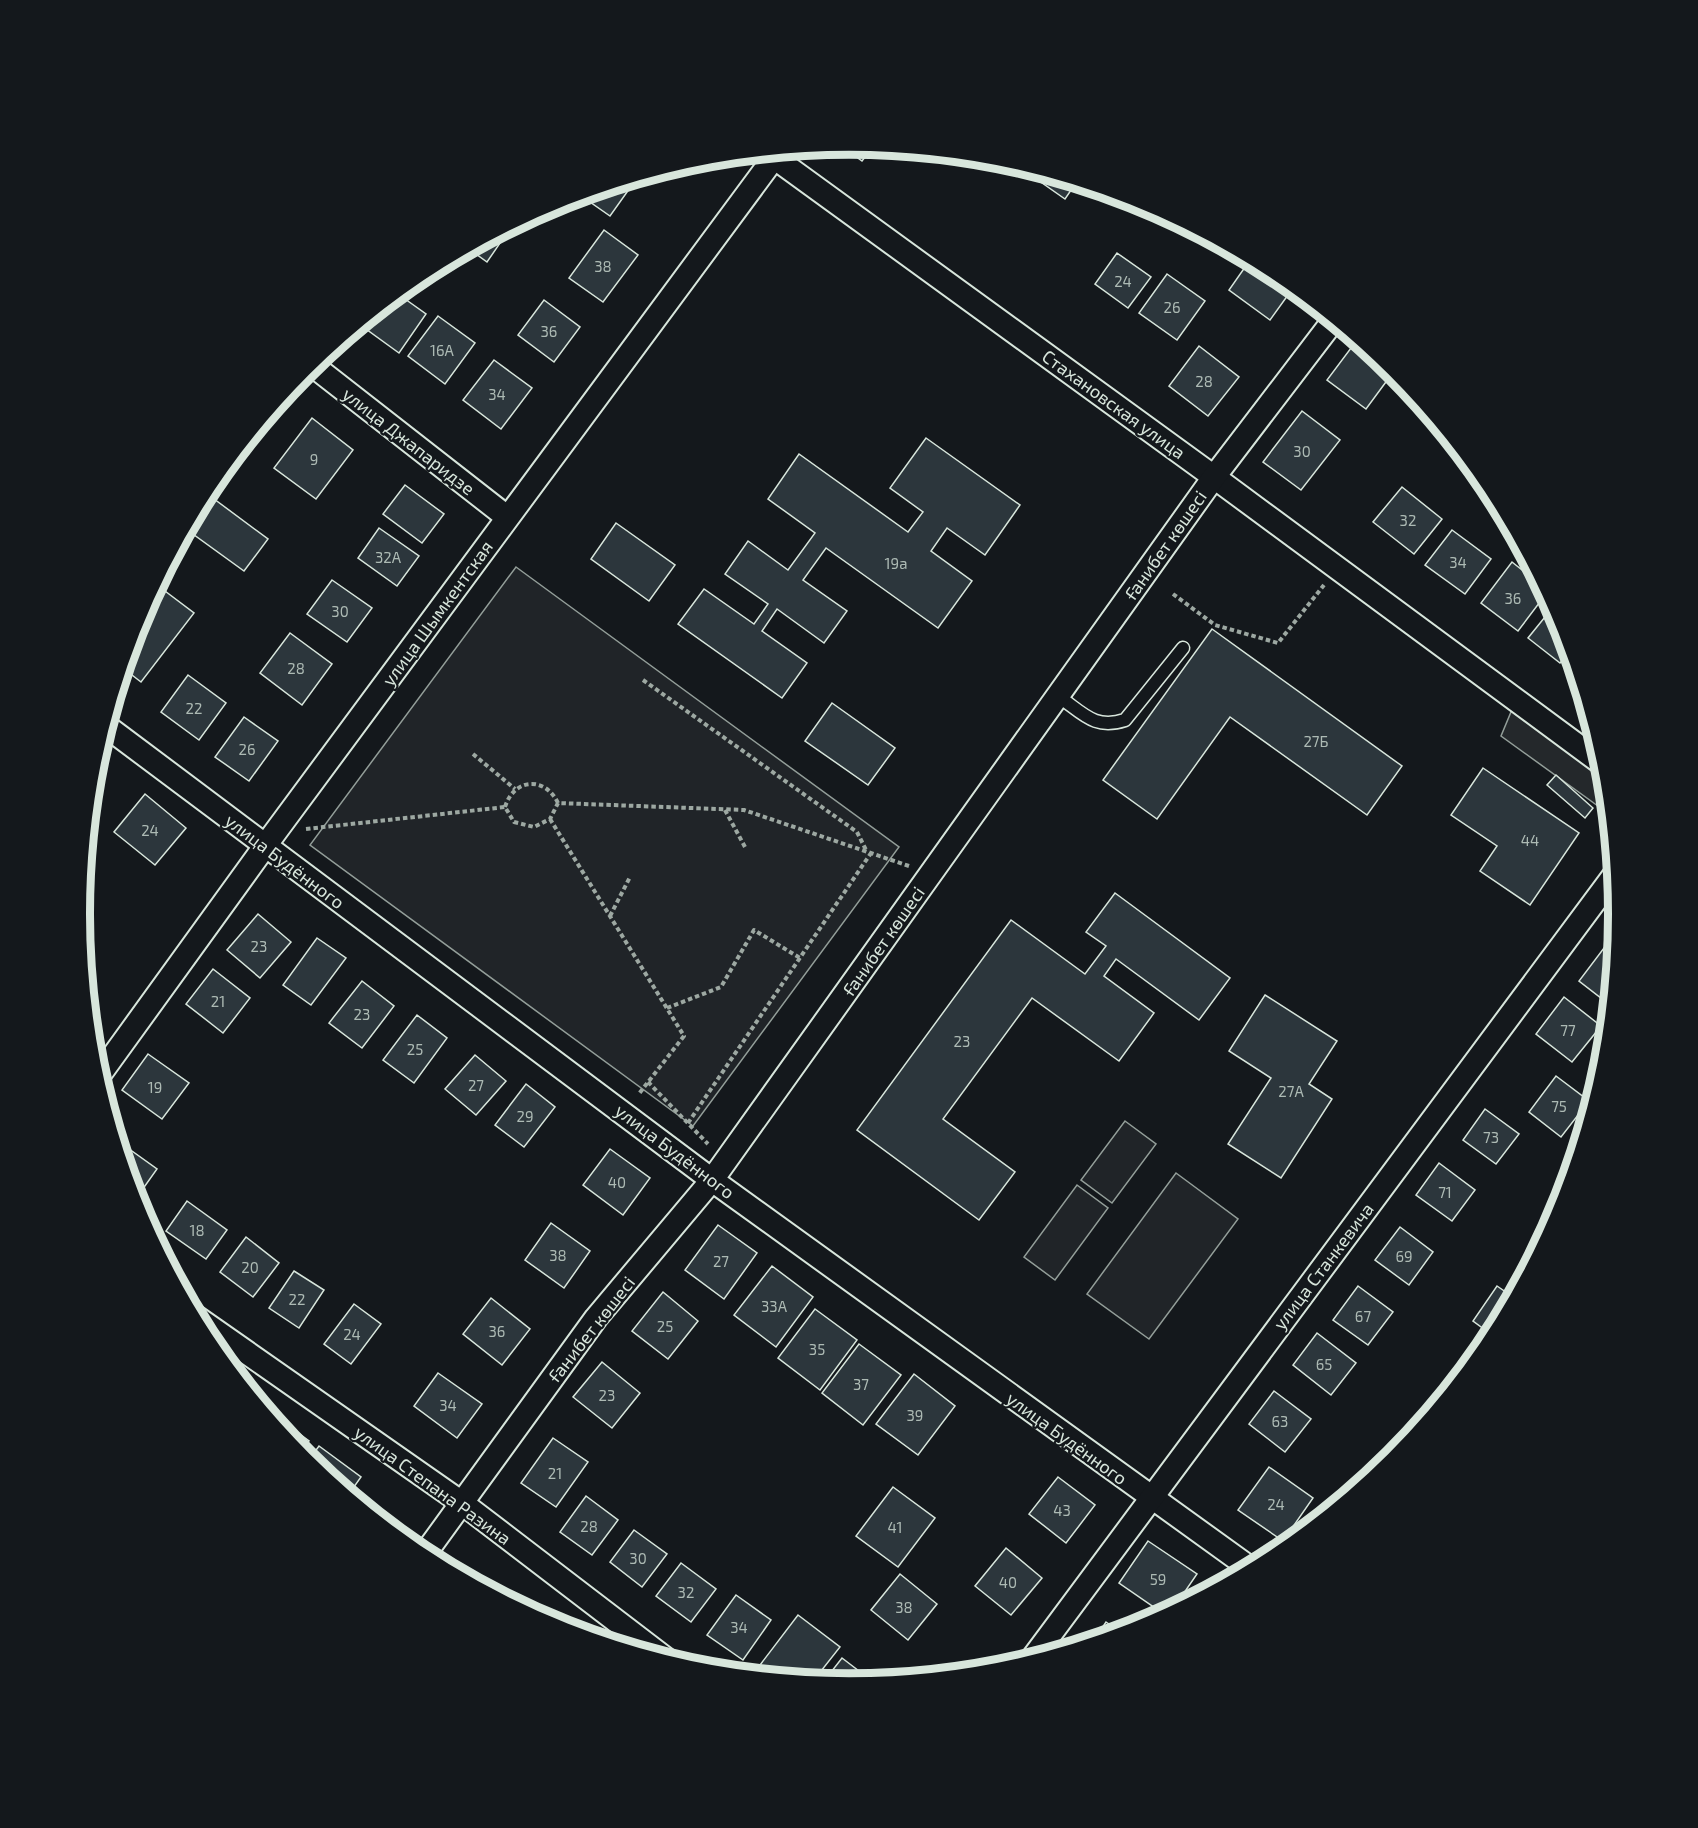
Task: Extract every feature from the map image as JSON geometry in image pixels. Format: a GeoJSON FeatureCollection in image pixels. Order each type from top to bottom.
{"type":"FeatureCollection","features":[{"type":"Feature","properties":{"kind":"street","name":"улица Шымкентская"},"geometry":{"type":"LineString","coordinates":[[106,1066],[770,159]]}},
{"type":"Feature","properties":{"kind":"street","name":"Стахановская улица"},"geometry":{"type":"LineString","coordinates":[[780,159],[1590,755]]}},
{"type":"Feature","properties":{"kind":"street","name":"Ғанибет көшесі"},"geometry":{"type":"LineString","coordinates":[[430,1547],[596,1318],[719,1171],[1214,477],[1329,327]]}},
{"type":"Feature","properties":{"kind":"street","name":"улица Джапаридзе"},"geometry":{"type":"LineString","coordinates":[[320,370],[507,518]]}},
{"type":"Feature","properties":{"kind":"street","name":"улица Будённого"},"geometry":{"type":"LineString","coordinates":[[113,731],[270,839],[623,1113],[719,1171],[1151,1498],[1242,1562]]}},
{"type":"Feature","properties":{"kind":"street","name":"улица Станкевича"},"geometry":{"type":"LineString","coordinates":[[1040,1648],[1607,885]]}},
{"type":"Feature","properties":{"kind":"street","name":"улица Степана Разина"},"geometry":{"type":"LineString","coordinates":[[214,1330],[462,1503],[649,1646]]}},
{"type":"Feature","properties":{"kind":"lane"},"geometry":{"type":"LineString","coordinates":[[1058,696],[1098,723],[1112,724],[1125,720],[1184,648]]}},
{"type":"Feature","properties":{"kind":"path"},"geometry":{"type":"LineString","coordinates":[[1173,594],[1215,626],[1278,644],[1337,568]]}},
{"type":"Feature","properties":{"kind":"path"},"geometry":{"type":"LineString","coordinates":[[643,680],[857,832],[869,853]]}},
{"type":"Feature","properties":{"kind":"path"},"geometry":{"type":"LineString","coordinates":[[473,754],[515,789]]}},
{"type":"Feature","properties":{"kind":"path"},"geometry":{"type":"LineString","coordinates":[[525,784],[541,785],[553,793],[558,803],[550,819],[534,827],[514,822],[505,807],[515,789],[525,784]]}},
{"type":"Feature","properties":{"kind":"path"},"geometry":{"type":"LineString","coordinates":[[558,803],[744,810],[931,873]]}},
{"type":"Feature","properties":{"kind":"path"},"geometry":{"type":"LineString","coordinates":[[270,839],[505,807]]}},
{"type":"Feature","properties":{"kind":"path"},"geometry":{"type":"LineString","coordinates":[[725,810],[744,847]]}},
{"type":"Feature","properties":{"kind":"path"},"geometry":{"type":"LineString","coordinates":[[550,819],[684,1036],[623,1113]]}},
{"type":"Feature","properties":{"kind":"path"},"geometry":{"type":"LineString","coordinates":[[688,1123],[869,853]]}},
{"type":"Feature","properties":{"kind":"path"},"geometry":{"type":"LineString","coordinates":[[610,916],[630,877]]}},
{"type":"Feature","properties":{"kind":"path"},"geometry":{"type":"LineString","coordinates":[[666,1008],[721,987],[754,930],[800,958]]}},
{"type":"Feature","properties":{"kind":"path"},"geometry":{"type":"LineString","coordinates":[[648,1082],[688,1123],[719,1171]]}},
{"type":"Feature","properties":{"kind":"shaded area"},"geometry":{"type":"Polygon","coordinates":[[[516,567],[899,847],[693,1126],[310,845],[516,567]]]}},
{"type":"Feature","properties":{"kind":"shaded area"},"geometry":{"type":"Polygon","coordinates":[[[1516,700],[1590,755],[1601,808],[1501,736],[1516,700]]]}},
{"type":"Feature","properties":{"kind":"shaded area"},"geometry":{"type":"Polygon","coordinates":[[[1125,1121],[1156,1144],[1112,1203],[1081,1180],[1125,1121]]]}},
{"type":"Feature","properties":{"kind":"shaded area"},"geometry":{"type":"Polygon","coordinates":[[[1176,1173],[1238,1219],[1149,1339],[1087,1294],[1176,1173]]]}},
{"type":"Feature","properties":{"kind":"shaded area"},"geometry":{"type":"Polygon","coordinates":[[[1077,1185],[1108,1208],[1055,1280],[1024,1257],[1077,1185]]]}},
{"type":"Feature","properties":{"kind":"building"},"geometry":{"type":"Polygon","coordinates":[[[854,155],[866,156],[862,161],[854,155]]]}},
{"type":"Feature","properties":{"kind":"building"},"geometry":{"type":"Polygon","coordinates":[[[1037,179],[1072,189],[1065,199],[1037,179]]]}},
{"type":"Feature","properties":{"kind":"building"},"geometry":{"type":"Polygon","coordinates":[[[630,188],[610,216],[589,201],[630,188]]]}},
{"type":"Feature","properties":{"kind":"building"},"geometry":{"type":"Polygon","coordinates":[[[604,230],[638,255],[603,302],[569,278],[604,230]]]}},
{"type":"Feature","properties":{"kind":"building"},"geometry":{"type":"Polygon","coordinates":[[[503,239],[487,262],[476,254],[503,239]]]}},
{"type":"Feature","properties":{"kind":"building"},"geometry":{"type":"Polygon","coordinates":[[[1117,253],[1151,277],[1128,308],[1095,284],[1117,253]]]}},
{"type":"Feature","properties":{"kind":"building"},"geometry":{"type":"Polygon","coordinates":[[[1245,267],[1288,295],[1270,320],[1229,290],[1245,267]]]}},
{"type":"Feature","properties":{"kind":"building"},"geometry":{"type":"Polygon","coordinates":[[[1167,274],[1205,301],[1177,340],[1139,313],[1167,274]]]}},
{"type":"Feature","properties":{"kind":"building"},"geometry":{"type":"Polygon","coordinates":[[[405,299],[426,314],[399,353],[366,329],[405,299]]]}},
{"type":"Feature","properties":{"kind":"building"},"geometry":{"type":"Polygon","coordinates":[[[544,300],[580,327],[554,362],[518,335],[544,300]]]}},
{"type":"Feature","properties":{"kind":"building"},"geometry":{"type":"Polygon","coordinates":[[[438,316],[475,343],[445,384],[408,356],[438,316]]]}},
{"type":"Feature","properties":{"kind":"building"},"geometry":{"type":"Polygon","coordinates":[[[1199,346],[1239,377],[1208,416],[1169,386],[1199,346]]]}},
{"type":"Feature","properties":{"kind":"building"},"geometry":{"type":"Polygon","coordinates":[[[1352,346],[1388,379],[1366,409],[1327,380],[1352,346]]]}},
{"type":"Feature","properties":{"kind":"building"},"geometry":{"type":"Polygon","coordinates":[[[494,360],[532,388],[501,429],[463,400],[494,360]]]}},
{"type":"Feature","properties":{"kind":"building"},"geometry":{"type":"Polygon","coordinates":[[[1302,411],[1340,440],[1301,490],[1263,462],[1302,411]]]}},
{"type":"Feature","properties":{"kind":"building"},"geometry":{"type":"Polygon","coordinates":[[[312,418],[353,450],[316,499],[274,468],[312,418]]]}},
{"type":"Feature","properties":{"kind":"building"},"geometry":{"type":"Polygon","coordinates":[[[926,438],[1020,505],[985,555],[947,528],[931,551],[972,581],[938,628],[826,548],[803,580],[847,611],[824,643],[777,609],[762,631],[807,663],[782,698],[678,624],[704,589],[754,624],[768,604],[725,574],[748,541],[788,570],[815,533],[768,499],[799,454],[908,532],[923,512],[890,488],[926,438]]]}},
{"type":"Feature","properties":{"kind":"building"},"geometry":{"type":"Polygon","coordinates":[[[405,485],[444,514],[422,543],[383,514],[405,485]]]}},
{"type":"Feature","properties":{"kind":"building"},"geometry":{"type":"Polygon","coordinates":[[[1402,487],[1442,519],[1414,554],[1373,522],[1402,487]]]}},
{"type":"Feature","properties":{"kind":"building"},"geometry":{"type":"Polygon","coordinates":[[[214,499],[268,539],[244,571],[192,534],[214,499]]]}},
{"type":"Feature","properties":{"kind":"building"},"geometry":{"type":"Polygon","coordinates":[[[616,523],[675,565],[649,601],[591,559],[616,523]]]}},
{"type":"Feature","properties":{"kind":"building"},"geometry":{"type":"Polygon","coordinates":[[[379,528],[419,556],[397,586],[358,558],[379,528]]]}},
{"type":"Feature","properties":{"kind":"building"},"geometry":{"type":"Polygon","coordinates":[[[1452,530],[1491,559],[1465,594],[1425,565],[1452,530]]]}},
{"type":"Feature","properties":{"kind":"building"},"geometry":{"type":"Polygon","coordinates":[[[1512,562],[1528,575],[1540,602],[1518,631],[1481,603],[1512,562]]]}},
{"type":"Feature","properties":{"kind":"building"},"geometry":{"type":"Polygon","coordinates":[[[332,580],[372,608],[347,642],[307,614],[332,580]]]}},
{"type":"Feature","properties":{"kind":"building"},"geometry":{"type":"Polygon","coordinates":[[[163,590],[194,613],[141,682],[129,673],[163,590]]]}},
{"type":"Feature","properties":{"kind":"building"},"geometry":{"type":"Polygon","coordinates":[[[1546,615],[1564,659],[1560,663],[1528,638],[1546,615]]]}},
{"type":"Feature","properties":{"kind":"building"},"geometry":{"type":"Polygon","coordinates":[[[1212,629],[1402,766],[1367,815],[1230,717],[1157,819],[1103,780],[1212,629]]]}},
{"type":"Feature","properties":{"kind":"building"},"geometry":{"type":"Polygon","coordinates":[[[290,633],[332,664],[302,705],[260,673],[290,633]]]}},
{"type":"Feature","properties":{"kind":"building"},"geometry":{"type":"Polygon","coordinates":[[[188,675],[226,703],[199,740],[161,712],[188,675]]]}},
{"type":"Feature","properties":{"kind":"building"},"geometry":{"type":"Polygon","coordinates":[[[832,703],[895,748],[868,785],[805,741],[832,703]]]}},
{"type":"Feature","properties":{"kind":"building"},"geometry":{"type":"Polygon","coordinates":[[[244,717],[278,741],[249,781],[215,757],[244,717]]]}},
{"type":"Feature","properties":{"kind":"building"},"geometry":{"type":"Polygon","coordinates":[[[1483,768],[1579,833],[1530,905],[1480,871],[1497,846],[1451,815],[1483,768]]]}},
{"type":"Feature","properties":{"kind":"building"},"geometry":{"type":"Polygon","coordinates":[[[1556,775],[1593,808],[1585,818],[1547,785],[1556,775]]]}},
{"type":"Feature","properties":{"kind":"building"},"geometry":{"type":"Polygon","coordinates":[[[145,794],[186,828],[155,865],[114,832],[145,794]]]}},
{"type":"Feature","properties":{"kind":"building"},"geometry":{"type":"Polygon","coordinates":[[[1115,893],[1230,978],[1199,1020],[1116,959],[1104,976],[1154,1013],[1119,1061],[1032,998],[943,1119],[1015,1172],[979,1220],[857,1130],[1011,920],[1085,974],[1106,946],[1086,932],[1115,893]]]}},
{"type":"Feature","properties":{"kind":"building"},"geometry":{"type":"Polygon","coordinates":[[[258,914],[291,942],[260,978],[227,950],[258,914]]]}},
{"type":"Feature","properties":{"kind":"building"},"geometry":{"type":"Polygon","coordinates":[[[317,938],[346,958],[311,1005],[283,985],[317,938]]]}},
{"type":"Feature","properties":{"kind":"building"},"geometry":{"type":"Polygon","coordinates":[[[1604,948],[1607,950],[1603,1000],[1579,981],[1604,948]]]}},
{"type":"Feature","properties":{"kind":"building"},"geometry":{"type":"Polygon","coordinates":[[[213,969],[250,998],[223,1033],[186,1004],[213,969]]]}},
{"type":"Feature","properties":{"kind":"building"},"geometry":{"type":"Polygon","coordinates":[[[362,981],[394,1006],[362,1048],[329,1023],[362,981]]]}},
{"type":"Feature","properties":{"kind":"building"},"geometry":{"type":"Polygon","coordinates":[[[1265,995],[1337,1041],[1309,1084],[1332,1099],[1281,1178],[1228,1144],[1271,1078],[1229,1051],[1265,995]]]}},
{"type":"Feature","properties":{"kind":"building"},"geometry":{"type":"Polygon","coordinates":[[[1564,997],[1600,1025],[1572,1062],[1536,1034],[1564,997]]]}},
{"type":"Feature","properties":{"kind":"building"},"geometry":{"type":"Polygon","coordinates":[[[417,1015],[447,1038],[414,1083],[383,1060],[417,1015]]]}},
{"type":"Feature","properties":{"kind":"building"},"geometry":{"type":"Polygon","coordinates":[[[148,1054],[189,1083],[162,1119],[122,1090],[148,1054]]]}},
{"type":"Feature","properties":{"kind":"building"},"geometry":{"type":"Polygon","coordinates":[[[475,1055],[506,1081],[476,1115],[445,1089],[475,1055]]]}},
{"type":"Feature","properties":{"kind":"building"},"geometry":{"type":"Polygon","coordinates":[[[1556,1076],[1585,1098],[1582,1110],[1561,1137],[1529,1112],[1556,1076]]]}},
{"type":"Feature","properties":{"kind":"building"},"geometry":{"type":"Polygon","coordinates":[[[526,1084],[555,1107],[524,1147],[495,1125],[526,1084]]]}},
{"type":"Feature","properties":{"kind":"building"},"geometry":{"type":"Polygon","coordinates":[[[1485,1109],[1519,1134],[1496,1164],[1463,1140],[1485,1109]]]}},
{"type":"Feature","properties":{"kind":"building"},"geometry":{"type":"Polygon","coordinates":[[[127,1147],[157,1169],[142,1190],[127,1147]]]}},
{"type":"Feature","properties":{"kind":"building"},"geometry":{"type":"Polygon","coordinates":[[[610,1149],[650,1178],[623,1215],[583,1185],[610,1149]]]}},
{"type":"Feature","properties":{"kind":"building"},"geometry":{"type":"Polygon","coordinates":[[[1439,1163],[1475,1190],[1452,1221],[1416,1195],[1439,1163]]]}},
{"type":"Feature","properties":{"kind":"building"},"geometry":{"type":"Polygon","coordinates":[[[187,1201],[227,1230],[206,1259],[166,1231],[187,1201]]]}},
{"type":"Feature","properties":{"kind":"building"},"geometry":{"type":"Polygon","coordinates":[[[551,1223],[590,1251],[564,1288],[525,1260],[551,1223]]]}},
{"type":"Feature","properties":{"kind":"building"},"geometry":{"type":"Polygon","coordinates":[[[718,1225],[757,1253],[724,1299],[685,1270],[718,1225]]]}},
{"type":"Feature","properties":{"kind":"building"},"geometry":{"type":"Polygon","coordinates":[[[1400,1227],[1433,1252],[1409,1285],[1375,1260],[1400,1227]]]}},
{"type":"Feature","properties":{"kind":"building"},"geometry":{"type":"Polygon","coordinates":[[[246,1237],[279,1263],[253,1297],[220,1272],[246,1237]]]}},
{"type":"Feature","properties":{"kind":"building"},"geometry":{"type":"Polygon","coordinates":[[[772,1266],[813,1297],[776,1347],[734,1315],[772,1266]]]}},
{"type":"Feature","properties":{"kind":"building"},"geometry":{"type":"Polygon","coordinates":[[[294,1271],[324,1290],[299,1328],[269,1308],[294,1271]]]}},
{"type":"Feature","properties":{"kind":"building"},"geometry":{"type":"Polygon","coordinates":[[[1358,1286],[1393,1312],[1368,1345],[1333,1320],[1358,1286]]]}},
{"type":"Feature","properties":{"kind":"building"},"geometry":{"type":"Polygon","coordinates":[[[1497,1286],[1507,1293],[1484,1329],[1473,1321],[1497,1286]]]}},
{"type":"Feature","properties":{"kind":"building"},"geometry":{"type":"Polygon","coordinates":[[[663,1292],[698,1321],[668,1359],[632,1331],[663,1292]]]}},
{"type":"Feature","properties":{"kind":"building"},"geometry":{"type":"Polygon","coordinates":[[[491,1298],[530,1329],[502,1365],[463,1334],[491,1298]]]}},
{"type":"Feature","properties":{"kind":"building"},"geometry":{"type":"Polygon","coordinates":[[[354,1304],[381,1324],[351,1364],[324,1344],[354,1304]]]}},
{"type":"Feature","properties":{"kind":"building"},"geometry":{"type":"Polygon","coordinates":[[[815,1309],[857,1340],[820,1390],[778,1358],[815,1309]]]}},
{"type":"Feature","properties":{"kind":"building"},"geometry":{"type":"Polygon","coordinates":[[[1317,1333],[1356,1363],[1331,1395],[1293,1365],[1317,1333]]]}},
{"type":"Feature","properties":{"kind":"building"},"geometry":{"type":"Polygon","coordinates":[[[859,1344],[901,1375],[863,1425],[822,1393],[859,1344]]]}},
{"type":"Feature","properties":{"kind":"building"},"geometry":{"type":"Polygon","coordinates":[[[602,1362],[640,1393],[612,1428],[573,1397],[602,1362]]]}},
{"type":"Feature","properties":{"kind":"building"},"geometry":{"type":"Polygon","coordinates":[[[438,1373],[482,1404],[457,1438],[414,1406],[438,1373]]]}},
{"type":"Feature","properties":{"kind":"building"},"geometry":{"type":"Polygon","coordinates":[[[914,1374],[955,1406],[918,1455],[876,1424],[914,1374]]]}},
{"type":"Feature","properties":{"kind":"building"},"geometry":{"type":"Polygon","coordinates":[[[1274,1391],[1311,1419],[1285,1452],[1249,1424],[1274,1391]]]}},
{"type":"Feature","properties":{"kind":"building"},"geometry":{"type":"Polygon","coordinates":[[[290,1427],[309,1441],[306,1445],[290,1427]]]}},
{"type":"Feature","properties":{"kind":"building"},"geometry":{"type":"Polygon","coordinates":[[[553,1438],[588,1462],[556,1507],[521,1483],[553,1438]]]}},
{"type":"Feature","properties":{"kind":"building"},"geometry":{"type":"Polygon","coordinates":[[[319,1446],[361,1477],[353,1488],[314,1453],[319,1446]]]}},
{"type":"Feature","properties":{"kind":"building"},"geometry":{"type":"Polygon","coordinates":[[[1269,1467],[1313,1498],[1290,1531],[1280,1539],[1238,1510],[1269,1467]]]}},
{"type":"Feature","properties":{"kind":"building"},"geometry":{"type":"Polygon","coordinates":[[[1058,1477],[1095,1505],[1066,1543],[1029,1514],[1058,1477]]]}},
{"type":"Feature","properties":{"kind":"building"},"geometry":{"type":"Polygon","coordinates":[[[893,1487],[935,1518],[898,1567],[856,1536],[893,1487]]]}},
{"type":"Feature","properties":{"kind":"building"},"geometry":{"type":"Polygon","coordinates":[[[586,1496],[618,1520],[592,1555],[560,1532],[586,1496]]]}},
{"type":"Feature","properties":{"kind":"building"},"geometry":{"type":"Polygon","coordinates":[[[634,1530],[667,1554],[642,1587],[610,1562],[634,1530]]]}},
{"type":"Feature","properties":{"kind":"building"},"geometry":{"type":"Polygon","coordinates":[[[1148,1541],[1197,1574],[1182,1596],[1155,1608],[1119,1583],[1148,1541]]]}},
{"type":"Feature","properties":{"kind":"building"},"geometry":{"type":"Polygon","coordinates":[[[1006,1548],[1042,1578],[1011,1615],[975,1586],[1006,1548]]]}},
{"type":"Feature","properties":{"kind":"building"},"geometry":{"type":"Polygon","coordinates":[[[681,1563],[716,1589],[691,1622],[656,1596],[681,1563]]]}},
{"type":"Feature","properties":{"kind":"building"},"geometry":{"type":"Polygon","coordinates":[[[900,1574],[937,1604],[908,1640],[871,1610],[900,1574]]]}},
{"type":"Feature","properties":{"kind":"building"},"geometry":{"type":"Polygon","coordinates":[[[736,1595],[771,1620],[743,1660],[707,1635],[736,1595]]]}},
{"type":"Feature","properties":{"kind":"building"},"geometry":{"type":"Polygon","coordinates":[[[798,1615],[840,1647],[820,1672],[765,1668],[760,1665],[798,1615]]]}},
{"type":"Feature","properties":{"kind":"building"},"geometry":{"type":"Polygon","coordinates":[[[1106,1622],[1112,1626],[1101,1630],[1106,1622]]]}},
{"type":"Feature","properties":{"kind":"building"},"geometry":{"type":"Polygon","coordinates":[[[842,1658],[861,1673],[849,1673],[831,1672],[842,1658]]]}}]}
